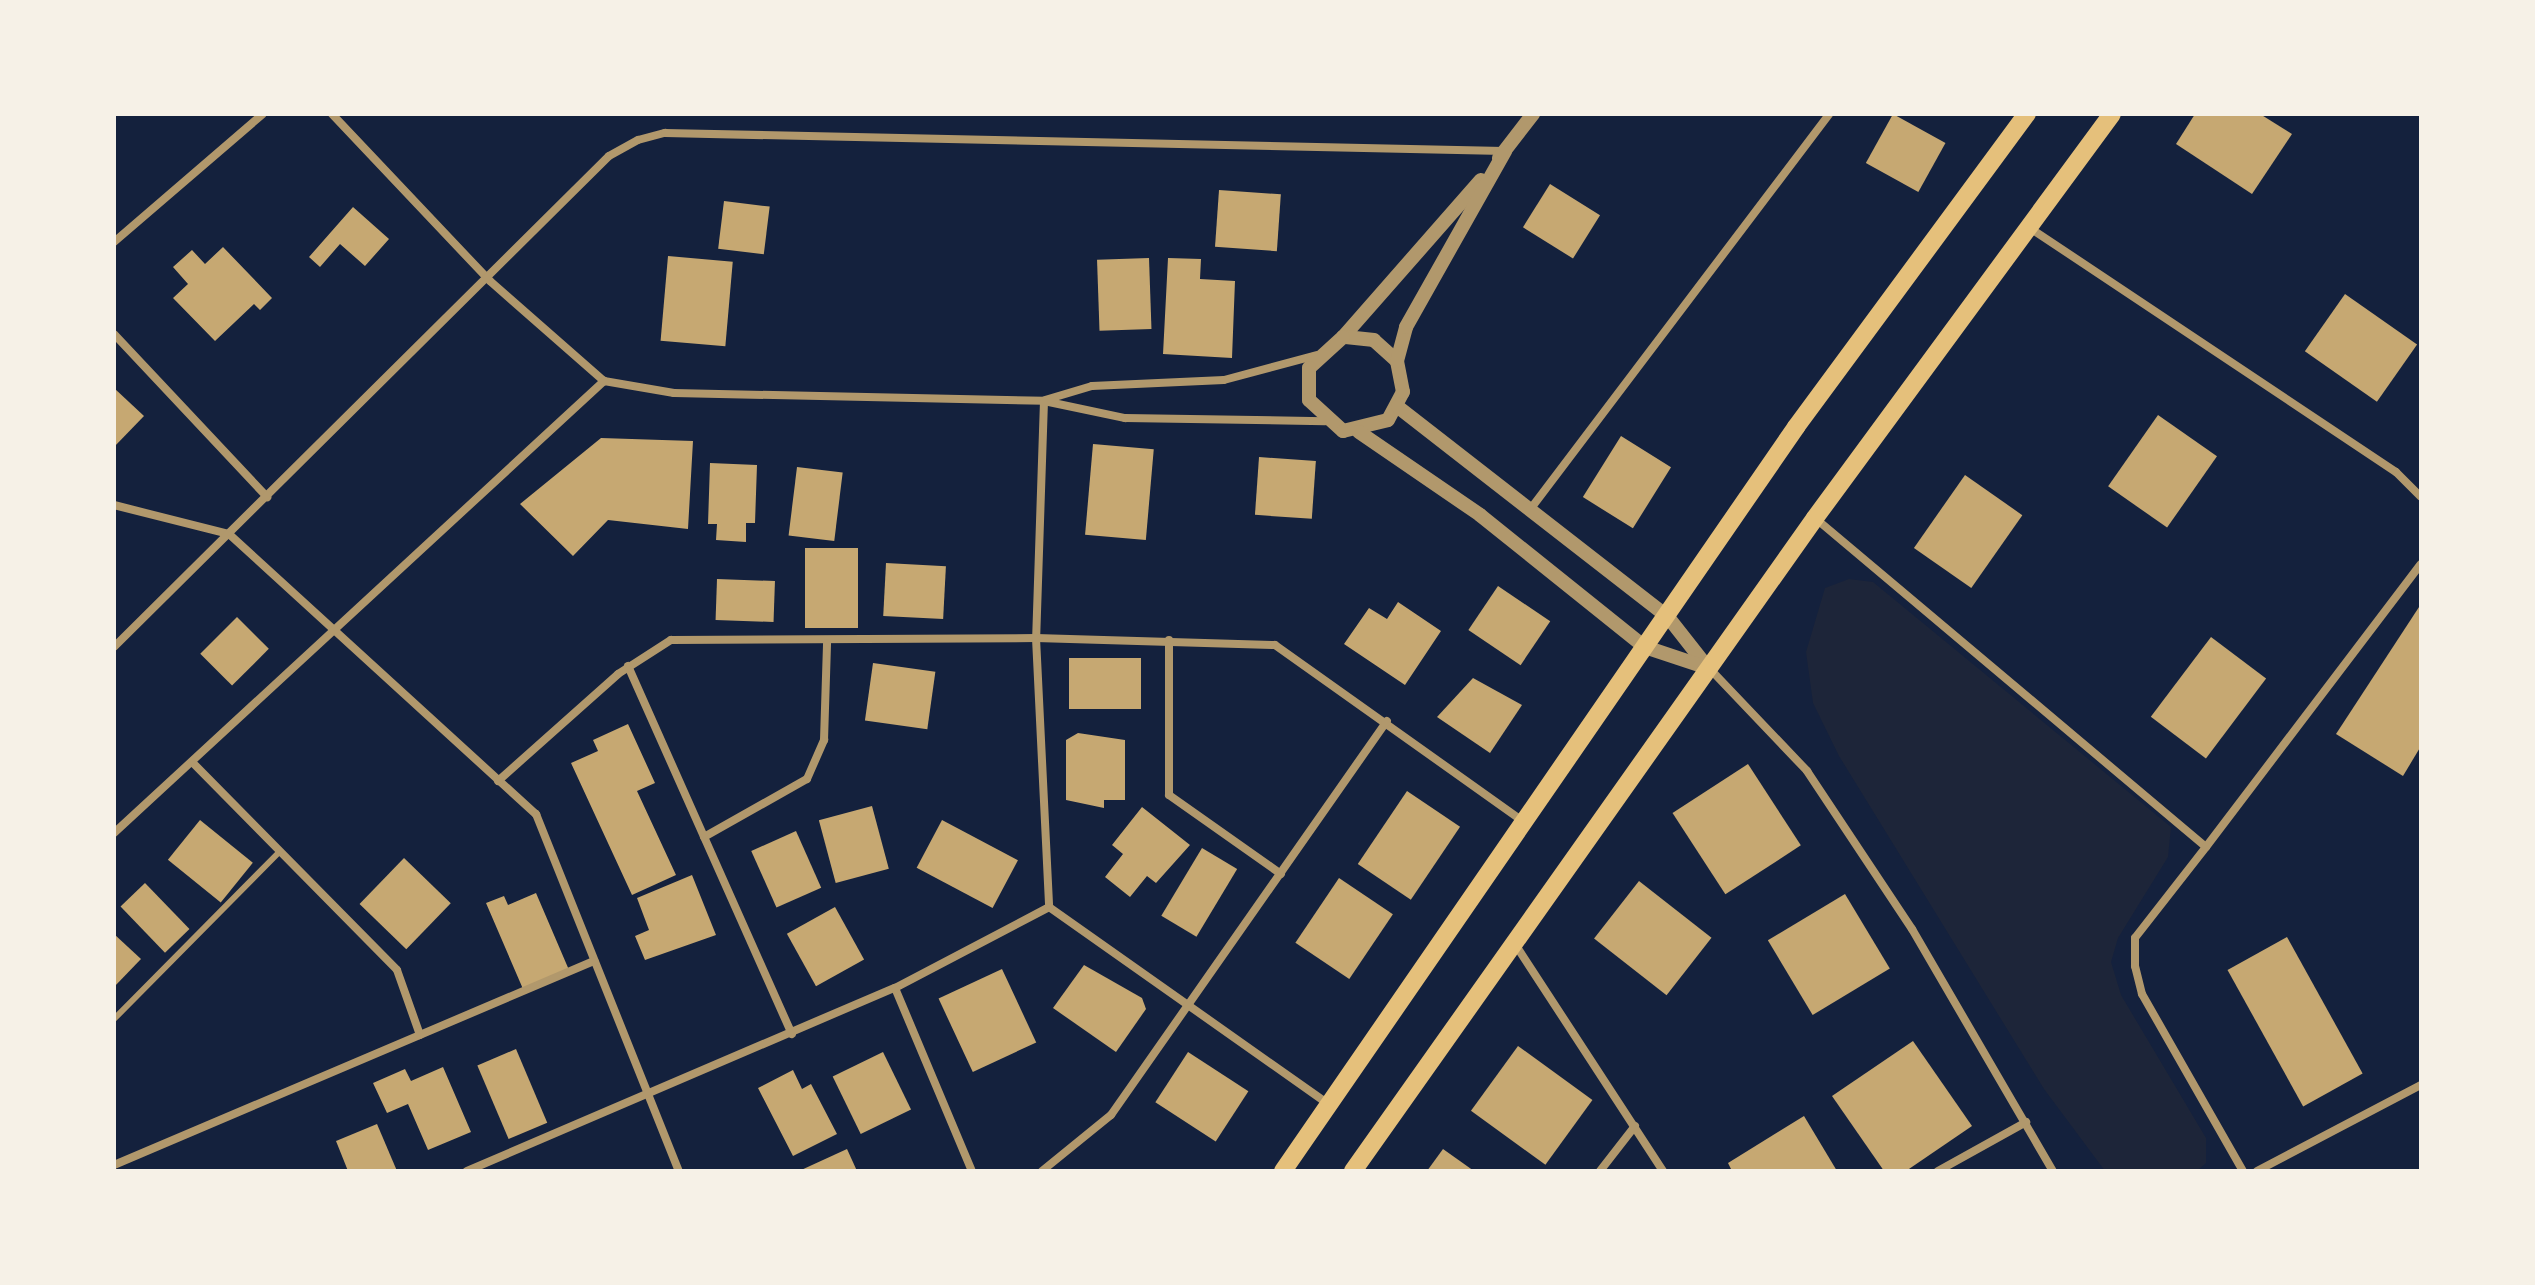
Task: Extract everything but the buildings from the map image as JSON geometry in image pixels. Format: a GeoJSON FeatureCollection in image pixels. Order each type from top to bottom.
{"type":"FeatureCollection","features":[{"type":"Feature","properties":{"kind":"main road"},"geometry":{"type":"LineString","coordinates":[[1283,1171],[1521,820],[1668,617],[1796,427],[2027,114]]}},
{"type":"Feature","properties":{"kind":"main road"},"geometry":{"type":"LineString","coordinates":[[1353,1171],[1815,518],[2112,114]]}},
{"type":"Feature","properties":{"kind":"street"},"geometry":{"type":"LineString","coordinates":[[114,242],[263,114]]}},
{"type":"Feature","properties":{"kind":"street"},"geometry":{"type":"LineString","coordinates":[[332,114],[490,281],[604,381],[674,393],[1044,401],[1125,418],[1325,421],[1359,432],[1480,515],[1645,647],[1708,668]]}},
{"type":"Feature","properties":{"kind":"street"},"geometry":{"type":"LineString","coordinates":[[1044,401],[1092,386],[1224,380],[1317,355],[1343,337],[1505,151],[1533,114]]}},
{"type":"Feature","properties":{"kind":"street"},"geometry":{"type":"LineString","coordinates":[[1528,512],[1829,114]]}},
{"type":"Feature","properties":{"kind":"street"},"geometry":{"type":"LineString","coordinates":[[114,647],[490,281],[609,156],[665,133],[1505,151]]}},
{"type":"Feature","properties":{"kind":"street"},"geometry":{"type":"LineString","coordinates":[[1505,151],[1406,327],[1397,361],[1398,407],[1528,512],[1668,617],[1708,668],[1807,771],[2026,1122],[2053,1171]]}},
{"type":"Feature","properties":{"kind":"street"},"geometry":{"type":"LineString","coordinates":[[2029,227],[2396,472],[2421,497]]}},
{"type":"Feature","properties":{"kind":"street"},"geometry":{"type":"LineString","coordinates":[[114,334],[267,497]]}},
{"type":"Feature","properties":{"kind":"street"},"geometry":{"type":"LineString","coordinates":[[1343,337],[1374,340],[1397,361]]}},
{"type":"Feature","properties":{"kind":"street"},"geometry":{"type":"LineString","coordinates":[[1317,355],[1307,384],[1325,421]]}},
{"type":"Feature","properties":{"kind":"street"},"geometry":{"type":"LineString","coordinates":[[114,833],[194,764],[332,630],[604,381]]}},
{"type":"Feature","properties":{"kind":"street"},"geometry":{"type":"LineString","coordinates":[[1044,401],[1036,638],[1049,907]]}},
{"type":"Feature","properties":{"kind":"street"},"geometry":{"type":"LineString","coordinates":[[1359,432],[1398,407]]}},
{"type":"Feature","properties":{"kind":"street"},"geometry":{"type":"LineString","coordinates":[[114,505],[229,534],[536,814],[679,1171]]}},
{"type":"Feature","properties":{"kind":"street"},"geometry":{"type":"LineString","coordinates":[[1815,518],[2206,847]]}},
{"type":"Feature","properties":{"kind":"street"},"geometry":{"type":"LineString","coordinates":[[2243,1171],[2149,1007],[2135,966],[2135,938],[2421,564]]}},
{"type":"Feature","properties":{"kind":"street"},"geometry":{"type":"LineString","coordinates":[[498,781],[628,666],[671,640],[827,643],[1036,638],[1169,640],[1275,645],[1387,721],[1521,820]]}},
{"type":"Feature","properties":{"kind":"street"},"geometry":{"type":"LineString","coordinates":[[1169,640],[1169,795],[1281,874]]}},
{"type":"Feature","properties":{"kind":"street"},"geometry":{"type":"LineString","coordinates":[[704,837],[807,779],[824,740],[827,643]]}},
{"type":"Feature","properties":{"kind":"street"},"geometry":{"type":"LineString","coordinates":[[628,666],[792,1034]]}},
{"type":"Feature","properties":{"kind":"street"},"geometry":{"type":"LineString","coordinates":[[1042,1171],[1093,1137],[1189,1008],[1387,721]]}},
{"type":"Feature","properties":{"kind":"street"},"geometry":{"type":"LineString","coordinates":[[194,764],[397,970],[420,1035]]}},
{"type":"Feature","properties":{"kind":"street"},"geometry":{"type":"LineString","coordinates":[[467,1171],[649,1098],[895,988],[1049,907]]}},
{"type":"Feature","properties":{"kind":"street"},"geometry":{"type":"LineString","coordinates":[[1049,907],[1329,1105]]}},
{"type":"Feature","properties":{"kind":"street"},"geometry":{"type":"LineString","coordinates":[[1513,941],[1663,1171]]}},
{"type":"Feature","properties":{"kind":"street"},"geometry":{"type":"LineString","coordinates":[[114,1165],[594,961]]}},
{"type":"Feature","properties":{"kind":"street"},"geometry":{"type":"LineString","coordinates":[[895,988],[972,1171]]}},
{"type":"Feature","properties":{"kind":"street"},"geometry":{"type":"LineString","coordinates":[[2257,1171],[2421,1085]]}},
{"type":"Feature","properties":{"kind":"street"},"geometry":{"type":"LineString","coordinates":[[1938,1171],[2026,1122]]}},
{"type":"Feature","properties":{"kind":"street"},"geometry":{"type":"LineString","coordinates":[[1600,1171],[1635,1126]]}},
{"type":"Feature","properties":{"kind":"lane"},"geometry":{"type":"LineString","coordinates":[[114,1019],[280,851]]}},
{"type":"Feature","properties":{"kind":"shaded area"},"geometry":{"type":"Polygon","coordinates":[[[1849,579],[1873,582],[2171,827],[2168,857],[2118,938],[2111,962],[2121,995],[2206,1138],[2206,1163],[2197,1171],[2105,1171],[2044,1089],[1839,756],[1813,703],[1806,652],[1825,588],[1849,579]]]}}]}
